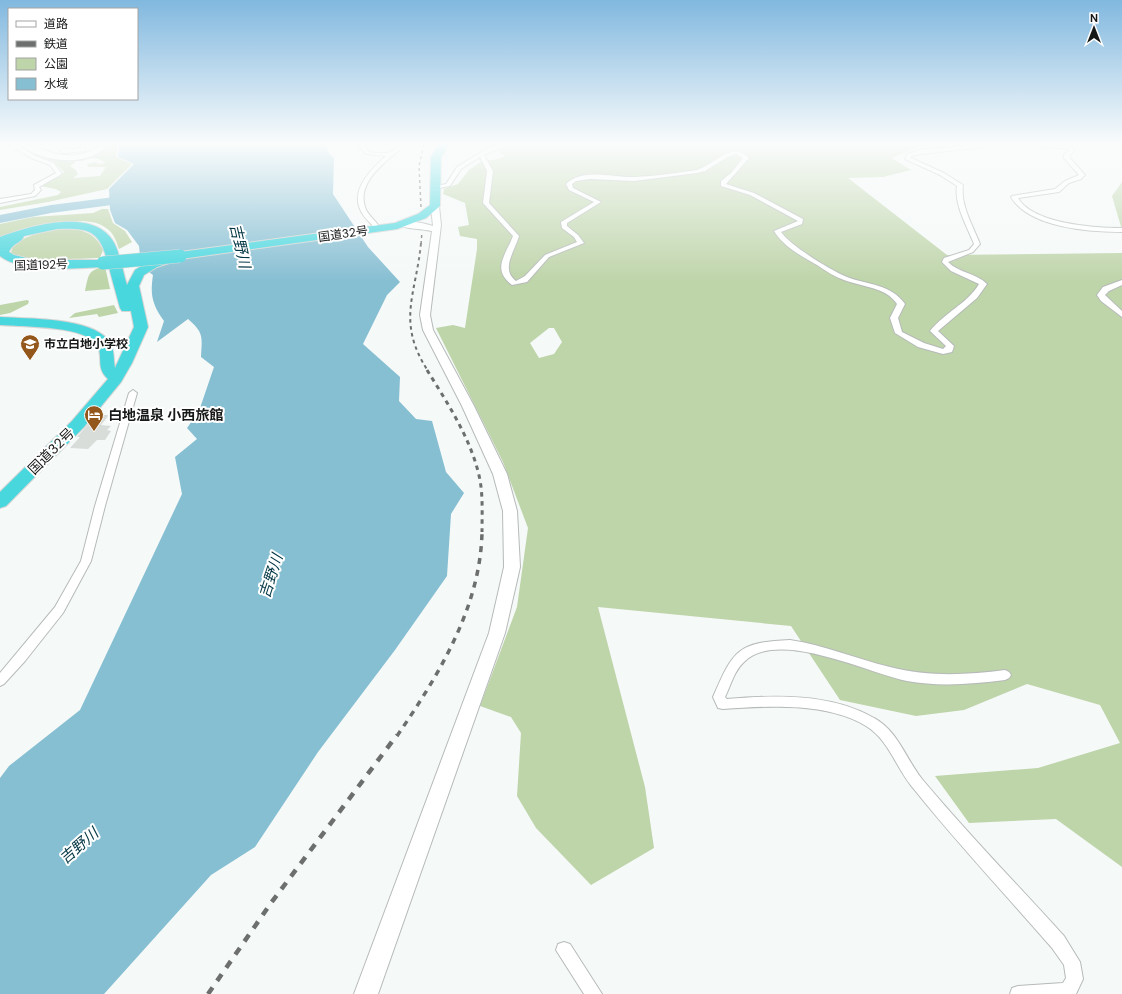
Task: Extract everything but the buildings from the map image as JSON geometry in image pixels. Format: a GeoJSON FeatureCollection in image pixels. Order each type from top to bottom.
{"type":"FeatureCollection","features":[{"type":"Feature","properties":{"kind":"highway"},"geometry":{"type":"LineString","coordinates":[[435,189],[435,206]]}},
{"type":"Feature","properties":{"kind":"highway","name":"国道32号"},"geometry":{"type":"LineString","coordinates":[[41,228],[18,237],[6,244],[3,253],[5,256],[18,261],[81,264],[180,256],[401,225],[416,222],[435,206]]}},
{"type":"Feature","properties":{"kind":"highway","name":"国道32号"},"geometry":{"type":"LineString","coordinates":[[0,241],[41,228],[81,226],[95,229],[104,236],[108,242],[130,320],[134,342]]}},
{"type":"Feature","properties":{"kind":"highway","name":"国道32号"},"geometry":{"type":"LineString","coordinates":[[0,502],[78,424],[116,379],[125,364],[141,327],[133,286],[136,279],[143,270],[159,262],[180,256]]}},
{"type":"Feature","properties":{"kind":"highway","name":"国道192号"},"geometry":{"type":"LineString","coordinates":[[0,267],[81,264]]}},
{"type":"Feature","properties":{"kind":"highway"},"geometry":{"type":"LineString","coordinates":[[0,321],[77,328],[90,332],[100,338],[105,346],[106,368],[110,375],[116,379]]}},
{"type":"Feature","properties":{"kind":"street"},"geometry":{"type":"LineString","coordinates":[[0,201],[32,195],[38,189]]}},
{"type":"Feature","properties":{"kind":"street"},"geometry":{"type":"LineString","coordinates":[[363,189],[362,207],[375,225]]}},
{"type":"Feature","properties":{"kind":"street"},"geometry":{"type":"LineString","coordinates":[[488,189],[486,203],[516,236],[514,243],[505,257],[504,268],[511,281],[515,284],[525,281],[542,260],[548,256],[581,243],[576,236],[564,227],[564,222],[598,202],[572,189]]}},
{"type":"Feature","properties":{"kind":"street"},"geometry":{"type":"LineString","coordinates":[[737,189],[752,194],[801,220],[800,223],[777,231],[788,245],[833,273],[898,297],[901,304],[894,318],[899,333],[928,348],[943,352],[949,350],[950,346],[934,331],[942,320],[970,299],[983,284],[976,278],[957,270],[945,262],[946,259],[971,251],[977,244],[960,200],[959,189]]}},
{"type":"Feature","properties":{"kind":"street"},"geometry":{"type":"LineString","coordinates":[[1059,189],[1057,191],[1014,197],[1021,206],[1045,219],[1089,229],[1122,230]]}},
{"type":"Feature","properties":{"kind":"street"},"geometry":{"type":"LineString","coordinates":[[366,994],[497,633],[512,568],[510,511],[500,474],[468,406],[428,330],[425,315],[436,229],[437,218],[435,206]]}},
{"type":"Feature","properties":{"kind":"street"},"geometry":{"type":"LineString","coordinates":[[416,222],[436,229]]}},
{"type":"Feature","properties":{"kind":"street"},"geometry":{"type":"LineString","coordinates":[[1122,282],[1106,289],[1102,295],[1104,299],[1122,315]]}},
{"type":"Feature","properties":{"kind":"street"},"geometry":{"type":"LineString","coordinates":[[0,681],[21,658],[59,610],[86,561],[100,506],[133,393]]}},
{"type":"Feature","properties":{"kind":"street"},"geometry":{"type":"LineString","coordinates":[[1005,675],[972,679],[909,676],[875,669],[847,658],[807,647],[795,645],[766,646],[750,651],[736,660],[719,697],[723,704],[757,701],[791,703],[840,709],[871,721],[887,737],[916,781],[1058,942],[1072,962],[1075,979],[1068,991],[1018,994]]}},
{"type":"Feature","properties":{"kind":"street"},"geometry":{"type":"LineString","coordinates":[[564,950],[594,994]]}},
{"type":"Feature","properties":{"kind":"green space"},"geometry":{"type":"Polygon","coordinates":[[[57,189],[105,189],[48,202],[0,210],[0,207],[58,195],[61,192],[57,189]]]}},
{"type":"Feature","properties":{"kind":"green space"},"geometry":{"type":"Polygon","coordinates":[[[444,189],[863,189],[947,255],[1122,253],[1122,867],[1056,819],[969,823],[935,776],[1038,768],[1120,743],[1100,705],[1027,684],[964,710],[916,716],[840,700],[791,626],[598,607],[645,787],[654,848],[591,885],[536,828],[517,796],[521,733],[511,717],[480,706],[517,607],[528,528],[503,462],[436,328],[453,325],[465,328],[477,249],[477,239],[460,236],[458,227],[469,225],[465,203],[443,194],[444,189]],[[549,328],[530,343],[539,358],[554,354],[562,342],[554,328],[549,328]]]}},
{"type":"Feature","properties":{"kind":"green space"},"geometry":{"type":"Polygon","coordinates":[[[1117,189],[1122,189],[1122,230],[1112,196],[1117,189]]]}},
{"type":"Feature","properties":{"kind":"green space"},"geometry":{"type":"Polygon","coordinates":[[[102,209],[108,209],[113,223],[125,231],[132,242],[119,249],[109,230],[96,223],[83,221],[69,221],[38,227],[0,239],[0,224],[33,217],[93,213],[102,209]]]}},
{"type":"Feature","properties":{"kind":"green space"},"geometry":{"type":"Polygon","coordinates":[[[70,229],[86,232],[94,237],[103,250],[100,258],[39,259],[26,258],[11,253],[13,246],[33,235],[47,231],[70,229]]]}},
{"type":"Feature","properties":{"kind":"green space"},"geometry":{"type":"Polygon","coordinates":[[[105,266],[110,289],[85,291],[90,274],[105,266]]]}},
{"type":"Feature","properties":{"kind":"green space"},"geometry":{"type":"Polygon","coordinates":[[[27,300],[29,301],[28,304],[10,313],[0,315],[0,305],[27,300]]]}},
{"type":"Feature","properties":{"kind":"green space"},"geometry":{"type":"Polygon","coordinates":[[[114,305],[118,313],[99,317],[97,314],[69,318],[75,313],[114,305]]]}},
{"type":"Feature","properties":{"kind":"water","name":"吉野川"},"geometry":{"type":"Polygon","coordinates":[[[109,189],[333,189],[333,194],[368,247],[400,282],[387,295],[363,344],[400,377],[399,401],[416,419],[432,421],[446,472],[464,493],[451,514],[447,576],[395,650],[318,752],[255,847],[211,875],[104,994],[0,994],[0,778],[9,766],[80,710],[182,494],[175,457],[197,439],[187,428],[199,411],[214,367],[201,357],[201,335],[197,328],[188,319],[157,342],[164,321],[154,304],[152,294],[153,275],[141,266],[139,246],[127,230],[115,223],[110,210],[109,189]]]}},
{"type":"Feature","properties":{"kind":"waterway"},"geometry":{"type":"LineString","coordinates":[[0,219],[51,209],[138,198]]}},
{"type":"Feature","properties":{"kind":"railway"},"geometry":{"type":"LineString","coordinates":[[420,189],[421,207]]}},
{"type":"Feature","properties":{"kind":"railway"},"geometry":{"type":"LineString","coordinates":[[421,244],[422,232]]}},
{"type":"Feature","properties":{"kind":"railway"},"geometry":{"type":"LineString","coordinates":[[421,243],[410,323],[418,354],[428,371]]}},
{"type":"Feature","properties":{"kind":"railway"},"geometry":{"type":"LineString","coordinates":[[427,370],[458,423],[476,465],[482,493],[482,531]]}},
{"type":"Feature","properties":{"kind":"railway"},"geometry":{"type":"LineString","coordinates":[[397,736],[442,665],[454,640],[474,587],[480,559],[482,531]]}},
{"type":"Feature","properties":{"kind":"railway"},"geometry":{"type":"LineString","coordinates":[[208,994],[271,903],[397,735]]}},
{"type":"Feature","properties":{"kind":"place","name":"市立白地小学校"},"geometry":{"type":"Point","coordinates":[30,361]}},
{"type":"Feature","properties":{"kind":"place","name":"白地温泉 小西旅館"},"geometry":{"type":"Point","coordinates":[94,432]}}]}
